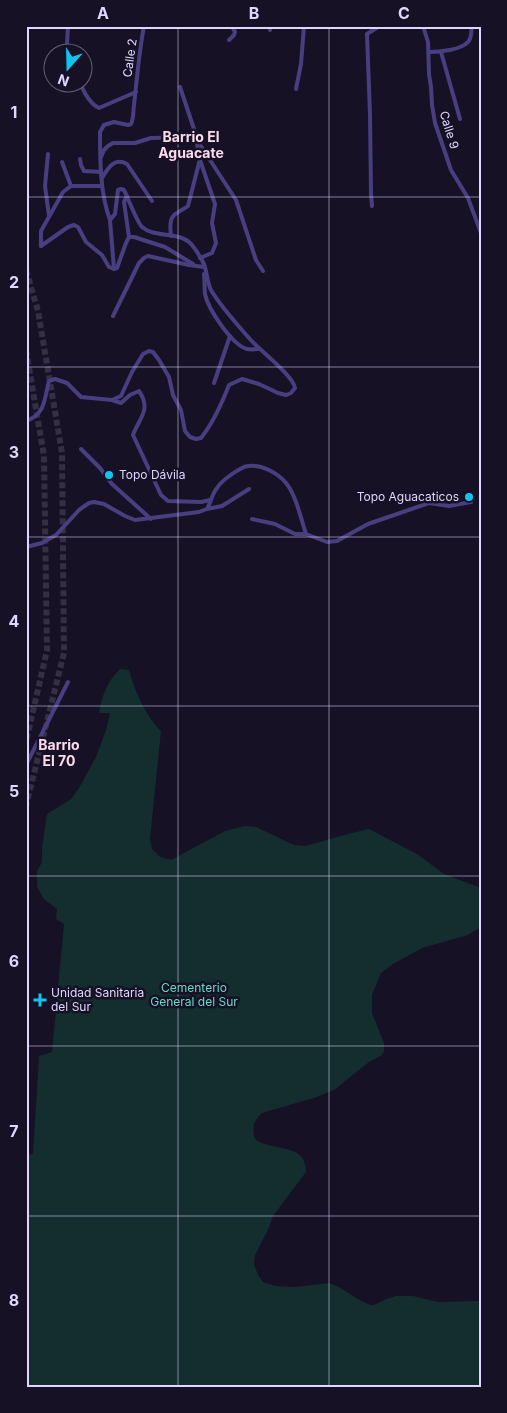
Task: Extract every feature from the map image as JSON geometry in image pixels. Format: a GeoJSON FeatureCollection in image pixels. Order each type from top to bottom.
{"type":"FeatureCollection","features":[{"type":"Feature","properties":{"kind":"street"},"geometry":{"type":"LineString","coordinates":[[67,42],[68,26]]}},
{"type":"Feature","properties":{"kind":"street","name":"Calle 2"},"geometry":{"type":"LineString","coordinates":[[100,159],[100,132],[104,125],[114,122],[128,125],[133,120],[143,26]]}},
{"type":"Feature","properties":{"kind":"street"},"geometry":{"type":"LineString","coordinates":[[229,40],[235,32],[232,26]]}},
{"type":"Feature","properties":{"kind":"street"},"geometry":{"type":"LineString","coordinates":[[296,89],[301,64],[304,26]]}},
{"type":"Feature","properties":{"kind":"street","name":"Calle 9"},"geometry":{"type":"LineString","coordinates":[[423,26],[428,42],[429,74],[435,123],[452,170],[468,198],[481,233]]}},
{"type":"Feature","properties":{"kind":"street"},"geometry":{"type":"LineString","coordinates":[[429,52],[441,52],[468,43],[471,38],[472,26]]}},
{"type":"Feature","properties":{"kind":"street"},"geometry":{"type":"LineString","coordinates":[[372,206],[370,194],[370,115],[366,34],[378,27]]}},
{"type":"Feature","properties":{"kind":"street"},"geometry":{"type":"LineString","coordinates":[[441,52],[460,119]]}},
{"type":"Feature","properties":{"kind":"street"},"geometry":{"type":"LineString","coordinates":[[180,87],[215,204],[212,223],[216,243],[212,253],[200,258]]}},
{"type":"Feature","properties":{"kind":"street"},"geometry":{"type":"LineString","coordinates":[[84,92],[86,97],[96,107],[100,108],[136,92]]}},
{"type":"Feature","properties":{"kind":"street"},"geometry":{"type":"LineString","coordinates":[[114,269],[110,220],[102,186],[100,159],[104,150],[113,144],[135,144],[150,138],[195,137]]}},
{"type":"Feature","properties":{"kind":"street"},"geometry":{"type":"LineString","coordinates":[[195,137],[236,200],[256,260],[263,271]]}},
{"type":"Feature","properties":{"kind":"street"},"geometry":{"type":"LineString","coordinates":[[48,154],[45,186],[50,216]]}},
{"type":"Feature","properties":{"kind":"street"},"geometry":{"type":"LineString","coordinates":[[80,159],[84,171],[101,172]]}},
{"type":"Feature","properties":{"kind":"street"},"geometry":{"type":"LineString","coordinates":[[171,236],[170,224],[172,217],[188,206],[200,159]]}},
{"type":"Feature","properties":{"kind":"street"},"geometry":{"type":"LineString","coordinates":[[62,162],[71,186]]}},
{"type":"Feature","properties":{"kind":"street"},"geometry":{"type":"LineString","coordinates":[[102,178],[110,164],[123,162],[127,164],[152,201]]}},
{"type":"Feature","properties":{"kind":"street"},"geometry":{"type":"LineString","coordinates":[[102,186],[71,186],[62,192],[41,231],[41,246],[60,231],[74,225],[78,227],[86,242],[102,254],[109,267],[114,269]]}},
{"type":"Feature","properties":{"kind":"street"},"geometry":{"type":"LineString","coordinates":[[110,220],[115,214],[118,190],[121,189],[124,190],[141,226],[152,234],[185,239],[191,244],[204,267],[210,289],[231,317],[259,349],[286,375],[295,388],[286,395],[242,379],[229,384],[205,433],[201,438],[190,438],[185,431],[181,410],[173,395],[169,377],[153,352],[149,351],[143,354],[121,396],[112,400]]}},
{"type":"Feature","properties":{"kind":"street"},"geometry":{"type":"LineString","coordinates":[[114,269],[117,268],[129,237],[124,202],[127,196]]}},
{"type":"Feature","properties":{"kind":"street"},"geometry":{"type":"LineString","coordinates":[[129,237],[165,247],[196,265]]}},
{"type":"Feature","properties":{"kind":"street"},"geometry":{"type":"LineString","coordinates":[[113,316],[139,263],[144,258],[152,257],[204,267]]}},
{"type":"Feature","properties":{"kind":"street"},"geometry":{"type":"LineString","coordinates":[[204,267],[205,293],[209,305],[237,344],[246,349],[259,349]]}},
{"type":"Feature","properties":{"kind":"street"},"geometry":{"type":"LineString","coordinates":[[214,383],[230,336]]}},
{"type":"Feature","properties":{"kind":"street"},"geometry":{"type":"LineString","coordinates":[[26,421],[36,418],[42,410],[49,381],[55,379],[67,383],[81,397],[112,400],[116,403],[121,403],[130,395],[139,391],[141,393],[144,416],[136,425],[134,435],[160,495],[168,500],[200,502],[210,500]]}},
{"type":"Feature","properties":{"kind":"street"},"geometry":{"type":"LineString","coordinates":[[81,448],[112,484],[151,519]]}},
{"type":"Feature","properties":{"kind":"street"},"geometry":{"type":"LineString","coordinates":[[207,509],[220,484],[234,473],[248,466],[261,467],[274,472],[286,483],[293,495],[306,534]]}},
{"type":"Feature","properties":{"kind":"street"},"geometry":{"type":"LineString","coordinates":[[26,547],[42,543],[56,535],[79,510],[89,503],[104,504],[136,520],[151,519],[199,512],[222,506],[249,489]]}},
{"type":"Feature","properties":{"kind":"street"},"geometry":{"type":"LineString","coordinates":[[252,519],[275,524],[295,534],[306,534],[326,542],[337,541],[368,524],[429,503],[449,506],[471,502]]}},
{"type":"Feature","properties":{"kind":"street"},"geometry":{"type":"LineString","coordinates":[[26,765],[68,682]]}},
{"type":"Feature","properties":{"kind":"green space","name":"Cementerio General del Sur"},"geometry":{"type":"Polygon","coordinates":[[[120,669],[129,670],[141,702],[150,718],[161,731],[150,839],[152,849],[160,857],[171,860],[225,831],[245,826],[256,827],[294,845],[305,846],[369,829],[417,854],[444,874],[481,888],[481,927],[468,935],[422,948],[381,973],[372,995],[372,1013],[384,1043],[382,1055],[369,1062],[334,1090],[262,1113],[255,1122],[255,1139],[262,1143],[295,1152],[301,1156],[305,1163],[306,1172],[273,1216],[255,1255],[254,1264],[263,1282],[276,1286],[295,1287],[329,1283],[370,1305],[396,1296],[413,1296],[438,1302],[481,1301],[481,1387],[26,1387],[26,1155],[33,1154],[39,1056],[52,1052],[64,924],[56,919],[57,909],[44,899],[37,887],[37,871],[42,862],[47,814],[71,799],[96,757],[110,713],[99,713],[101,701],[106,689],[120,669]]]}},
{"type":"Feature","properties":{"kind":"tunnel"},"geometry":{"type":"LineString","coordinates":[[26,270],[38,311],[62,453],[64,653],[26,806]]}},
{"type":"Feature","properties":{"kind":"tunnel"},"geometry":{"type":"LineString","coordinates":[[26,350],[44,456],[47,650],[26,742]]}},
{"type":"Feature","properties":{"kind":"place","name":"Topo Dávila"},"geometry":{"type":"Point","coordinates":[109,475]}},
{"type":"Feature","properties":{"kind":"place","name":"Topo Aguacaticos"},"geometry":{"type":"Point","coordinates":[469,497]}},
{"type":"Feature","properties":{"kind":"place","name":"Unidad Sanitaria del Sur"},"geometry":{"type":"Point","coordinates":[40,1000]}},
{"type":"Feature","properties":{"kind":"district","name":"Barrio El Aguacate"},"geometry":{"type":"Point","coordinates":[191,146]}},
{"type":"Feature","properties":{"kind":"district","name":"Barrio El 70"},"geometry":{"type":"Point","coordinates":[59,754]}}]}
